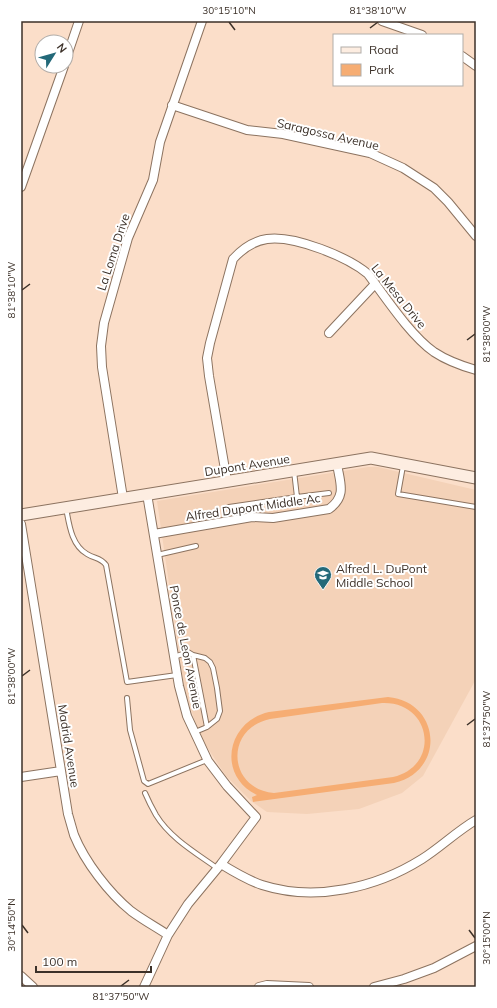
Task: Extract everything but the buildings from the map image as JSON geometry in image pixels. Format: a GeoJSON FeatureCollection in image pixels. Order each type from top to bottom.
{"type":"FeatureCollection","features":[{"type":"Feature","properties":{"kind":"street"},"geometry":{"type":"LineString","coordinates":[[74,36],[79,21]]}},
{"type":"Feature","properties":{"kind":"street","name":"La Loma Drive"},"geometry":{"type":"LineString","coordinates":[[123,498],[102,367],[101,346],[104,323],[128,238],[153,180],[160,142],[202,21]]}},
{"type":"Feature","properties":{"kind":"street"},"geometry":{"type":"LineString","coordinates":[[382,21],[419,34]]}},
{"type":"Feature","properties":{"kind":"street"},"geometry":{"type":"LineString","coordinates":[[463,57],[476,66]]}},
{"type":"Feature","properties":{"kind":"street"},"geometry":{"type":"LineString","coordinates":[[21,188],[61,74]]}},
{"type":"Feature","properties":{"kind":"street","name":"Saragossa Avenue"},"geometry":{"type":"LineString","coordinates":[[172,105],[248,130],[283,134],[370,153],[403,168],[434,188],[448,202],[476,236]]}},
{"type":"Feature","properties":{"kind":"street","name":"La Mesa Drive"},"geometry":{"type":"LineString","coordinates":[[227,481],[207,358],[234,259],[243,248],[254,243],[266,239],[290,240],[326,251],[359,267],[368,274],[421,341],[444,358],[476,370]]}},
{"type":"Feature","properties":{"kind":"street"},"geometry":{"type":"LineString","coordinates":[[329,333],[376,284]]}},
{"type":"Feature","properties":{"kind":"street","name":"Dupont Avenue"},"geometry":{"type":"LineString","coordinates":[[21,514],[371,458],[476,478]]}},
{"type":"Feature","properties":{"kind":"street","name":"Alfred Dupont Middle Ac"},"geometry":{"type":"LineString","coordinates":[[154,534],[252,517],[273,518],[329,509],[336,504],[340,496],[341,487],[337,464]]}},
{"type":"Feature","properties":{"kind":"street","name":"Ponce de Leon Avenue"},"geometry":{"type":"LineString","coordinates":[[144,987],[168,935],[188,904],[256,817],[227,786],[207,760],[187,716],[177,675],[147,494]]}},
{"type":"Feature","properties":{"kind":"street","name":"Madrid Avenue"},"geometry":{"type":"LineString","coordinates":[[21,524],[68,814],[74,835],[84,854],[99,876],[118,899],[132,912],[168,935]]}},
{"type":"Feature","properties":{"kind":"street"},"geometry":{"type":"LineString","coordinates":[[21,777],[61,771]]}},
{"type":"Feature","properties":{"kind":"street"},"geometry":{"type":"LineString","coordinates":[[219,866],[262,885],[283,890],[304,893],[328,892],[352,888],[377,881],[422,859],[445,843],[464,827],[476,820]]}},
{"type":"Feature","properties":{"kind":"street"},"geometry":{"type":"LineString","coordinates":[[374,987],[404,979],[476,946]]}},
{"type":"Feature","properties":{"kind":"street"},"geometry":{"type":"LineString","coordinates":[[21,976],[32,987]]}},
{"type":"Feature","properties":{"kind":"street"},"geometry":{"type":"LineString","coordinates":[[258,987],[267,985],[309,987]]}},
{"type":"Feature","properties":{"kind":"lane"},"geometry":{"type":"LineString","coordinates":[[403,464],[398,494],[476,507]]}},
{"type":"Feature","properties":{"kind":"lane"},"geometry":{"type":"LineString","coordinates":[[294,470],[297,497]]}},
{"type":"Feature","properties":{"kind":"lane"},"geometry":{"type":"LineString","coordinates":[[229,507],[329,493]]}},
{"type":"Feature","properties":{"kind":"lane"},"geometry":{"type":"LineString","coordinates":[[66,507],[71,534],[80,548],[86,554],[102,560],[106,565],[127,682],[177,675]]}},
{"type":"Feature","properties":{"kind":"lane"},"geometry":{"type":"LineString","coordinates":[[157,555],[196,546]]}},
{"type":"Feature","properties":{"kind":"lane"},"geometry":{"type":"LineString","coordinates":[[174,657],[188,652],[205,658],[210,662],[213,668],[220,711],[217,719],[195,732]]}},
{"type":"Feature","properties":{"kind":"lane"},"geometry":{"type":"LineString","coordinates":[[194,655],[207,726]]}},
{"type":"Feature","properties":{"kind":"lane"},"geometry":{"type":"LineString","coordinates":[[127,698],[130,730],[144,782],[148,784],[207,760]]}},
{"type":"Feature","properties":{"kind":"lane"},"geometry":{"type":"LineString","coordinates":[[145,793],[155,814],[167,829],[182,842],[219,866]]}},
{"type":"Feature","properties":{"kind":"shaded area","name":"Alfred L. DuPont Middle School"},"geometry":{"type":"Polygon","coordinates":[[[368,467],[378,467],[476,490],[476,679],[423,776],[402,793],[359,809],[307,814],[267,812],[251,801],[226,776],[203,741],[195,722],[184,687],[157,501],[368,467]]]}},
{"type":"Feature","properties":{"kind":"green space"},"geometry":{"type":"Polygon","coordinates":[[[388,697],[406,702],[419,711],[427,723],[430,737],[429,752],[422,765],[411,776],[394,783],[253,802],[252,797],[257,795],[244,786],[236,775],[232,763],[232,750],[236,738],[243,727],[254,718],[269,712],[388,697]],[[382,703],[270,719],[255,725],[245,734],[239,746],[238,758],[240,770],[248,781],[259,789],[274,793],[393,777],[408,771],[419,761],[424,748],[424,735],[420,723],[412,712],[399,705],[382,703]]]}},
{"type":"Feature","properties":{"kind":"place","name":"Alfred L. DuPont Middle School"},"geometry":{"type":"Point","coordinates":[323,590]}}]}
